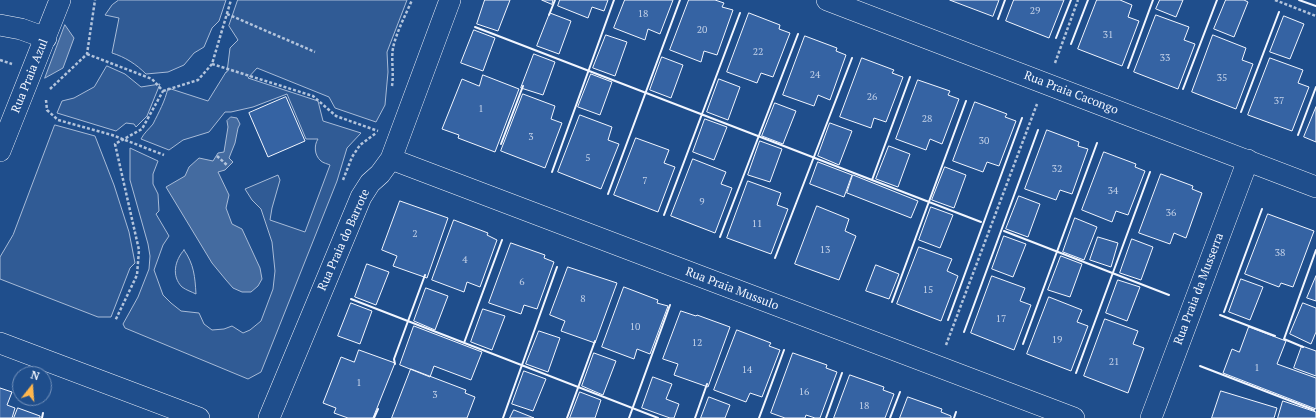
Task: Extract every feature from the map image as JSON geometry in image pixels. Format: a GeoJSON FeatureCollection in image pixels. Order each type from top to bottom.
{"type":"FeatureCollection","features":[{"type":"Feature","properties":{"kind":"street","name":"Rua Praia Azul"},"geometry":{"type":"LineString","coordinates":[[0,151],[60,0]]}},
{"type":"Feature","properties":{"kind":"street","name":"Rua Praia do Barrote"},"geometry":{"type":"LineString","coordinates":[[269,418],[360,197],[391,159],[450,0]]}},
{"type":"Feature","properties":{"kind":"street","name":"Rua Praia Cacongo"},"geometry":{"type":"LineString","coordinates":[[827,0],[1316,187]]}},
{"type":"Feature","properties":{"kind":"street"},"geometry":{"type":"LineString","coordinates":[[0,19],[21,30]]}},
{"type":"Feature","properties":{"kind":"street"},"geometry":{"type":"LineString","coordinates":[[0,25],[46,38]]}},
{"type":"Feature","properties":{"kind":"street","name":"Rua Praia Mussulo"},"geometry":{"type":"LineString","coordinates":[[391,159],[1074,418]]}},
{"type":"Feature","properties":{"kind":"street","name":"Rua Praia da Musserra"},"geometry":{"type":"LineString","coordinates":[[1151,418],[1248,160]]}},
{"type":"Feature","properties":{"kind":"street"},"geometry":{"type":"LineString","coordinates":[[0,343],[186,416]]}},
{"type":"Feature","properties":{"kind":"path"},"geometry":{"type":"LineString","coordinates":[[95,0],[87,54],[46,94],[47,110],[58,120],[112,135],[164,156]]}},
{"type":"Feature","properties":{"kind":"path"},"geometry":{"type":"LineString","coordinates":[[115,321],[137,275],[139,250],[115,144],[142,129],[163,91],[198,80],[212,64],[231,0]]}},
{"type":"Feature","properties":{"kind":"path"},"geometry":{"type":"LineString","coordinates":[[392,93],[394,72],[392,57],[394,46],[412,0]]}},
{"type":"Feature","properties":{"kind":"path"},"geometry":{"type":"LineString","coordinates":[[1055,63],[1078,0]]}},
{"type":"Feature","properties":{"kind":"path"},"geometry":{"type":"LineString","coordinates":[[1275,0],[1316,16]]}},
{"type":"Feature","properties":{"kind":"path"},"geometry":{"type":"LineString","coordinates":[[227,14],[315,52]]}},
{"type":"Feature","properties":{"kind":"path"},"geometry":{"type":"LineString","coordinates":[[87,54],[152,80],[163,91]]}},
{"type":"Feature","properties":{"kind":"path"},"geometry":{"type":"LineString","coordinates":[[212,64],[313,96],[336,116],[378,131]]}},
{"type":"Feature","properties":{"kind":"path"},"geometry":{"type":"LineString","coordinates":[[944,349],[1037,104]]}},
{"type":"Feature","properties":{"kind":"path"},"geometry":{"type":"LineString","coordinates":[[352,157],[360,145],[378,131],[380,126]]}},
{"type":"Feature","properties":{"kind":"path"},"geometry":{"type":"LineString","coordinates":[[217,156],[228,166]]}},
{"type":"Feature","properties":{"kind":"shaded area"},"geometry":{"type":"Polygon","coordinates":[[[119,0],[226,0],[219,21],[212,28],[204,47],[194,53],[184,65],[168,72],[146,74],[130,61],[112,53],[119,18],[105,15],[112,5],[119,0]]]}},
{"type":"Feature","properties":{"kind":"shaded area"},"geometry":{"type":"Polygon","coordinates":[[[238,0],[407,0],[387,52],[388,72],[385,105],[376,122],[335,108],[329,97],[257,68],[248,78],[318,101],[323,121],[361,133],[347,148],[337,181],[261,372],[248,379],[125,328],[123,324],[138,297],[149,269],[150,256],[130,180],[130,148],[158,161],[153,174],[153,184],[158,194],[159,211],[156,214],[169,236],[163,245],[154,270],[163,295],[181,311],[199,313],[204,324],[212,330],[224,329],[232,326],[243,333],[250,330],[261,321],[273,289],[275,271],[272,242],[261,209],[252,200],[245,189],[278,175],[280,180],[270,220],[305,232],[330,165],[322,162],[317,156],[315,147],[318,139],[306,139],[287,94],[253,107],[225,112],[209,132],[183,140],[169,150],[141,139],[153,124],[164,102],[168,88],[208,101],[227,72],[230,48],[238,40],[229,26],[238,0]]]}},
{"type":"Feature","properties":{"kind":"shaded area"},"geometry":{"type":"Polygon","coordinates":[[[65,25],[74,38],[63,68],[45,78],[65,25]]]}},
{"type":"Feature","properties":{"kind":"shaded area"},"geometry":{"type":"Polygon","coordinates":[[[107,66],[125,74],[141,87],[160,84],[147,116],[136,127],[134,124],[126,123],[116,131],[57,113],[62,101],[74,98],[94,87],[107,66]]]}},
{"type":"Feature","properties":{"kind":"shaded area"},"geometry":{"type":"Polygon","coordinates":[[[231,117],[237,118],[240,124],[229,158],[233,162],[225,170],[218,172],[229,195],[226,208],[232,224],[242,229],[260,268],[262,279],[258,286],[251,292],[242,292],[233,288],[212,263],[166,187],[185,176],[189,167],[199,158],[213,161],[218,153],[224,152],[228,127],[227,121],[231,117]]]}},
{"type":"Feature","properties":{"kind":"shaded area"},"geometry":{"type":"Polygon","coordinates":[[[55,125],[95,136],[114,185],[129,232],[135,263],[130,268],[111,317],[98,317],[0,279],[0,257],[13,235],[55,125]]]}},
{"type":"Feature","properties":{"kind":"shaded area"},"geometry":{"type":"Polygon","coordinates":[[[184,250],[190,260],[193,271],[196,294],[182,287],[176,278],[175,273],[178,258],[184,250]]]}},
{"type":"Feature","properties":{"kind":"building"},"geometry":{"type":"Polygon","coordinates":[[[485,0],[510,0],[498,31],[477,24],[485,0]]]}},
{"type":"Feature","properties":{"kind":"building"},"geometry":{"type":"Polygon","coordinates":[[[542,0],[553,0],[552,4],[542,0]]]}},
{"type":"Feature","properties":{"kind":"building"},"geometry":{"type":"Polygon","coordinates":[[[560,0],[608,0],[604,11],[592,7],[588,18],[558,6],[560,0]]]}},
{"type":"Feature","properties":{"kind":"building"},"geometry":{"type":"Polygon","coordinates":[[[625,0],[673,0],[660,34],[648,29],[645,40],[614,28],[625,0]]]}},
{"type":"Feature","properties":{"kind":"building"},"geometry":{"type":"Polygon","coordinates":[[[689,0],[715,0],[724,3],[722,7],[733,10],[717,55],[704,51],[701,62],[670,50],[689,0]]]}},
{"type":"Feature","properties":{"kind":"building"},"geometry":{"type":"Polygon","coordinates":[[[950,0],[999,0],[993,16],[950,0]]]}},
{"type":"Feature","properties":{"kind":"building"},"geometry":{"type":"Polygon","coordinates":[[[1014,0],[1064,0],[1049,38],[1006,21],[1014,0]]]}},
{"type":"Feature","properties":{"kind":"building"},"geometry":{"type":"Polygon","coordinates":[[[1097,0],[1120,0],[1132,5],[1128,17],[1139,21],[1122,66],[1078,49],[1097,0]]]}},
{"type":"Feature","properties":{"kind":"building"},"geometry":{"type":"Polygon","coordinates":[[[1160,0],[1183,0],[1176,17],[1156,9],[1160,0]]]}},
{"type":"Feature","properties":{"kind":"building"},"geometry":{"type":"Polygon","coordinates":[[[1226,0],[1244,0],[1248,2],[1234,37],[1214,29],[1226,0]]]}},
{"type":"Feature","properties":{"kind":"building"},"geometry":{"type":"Polygon","coordinates":[[[550,13],[571,21],[559,54],[537,46],[550,13]]]}},
{"type":"Feature","properties":{"kind":"building"},"geometry":{"type":"Polygon","coordinates":[[[749,13],[780,25],[779,29],[790,33],[773,77],[761,73],[757,83],[727,72],[749,13]]]}},
{"type":"Feature","properties":{"kind":"building"},"geometry":{"type":"Polygon","coordinates":[[[1156,15],[1189,27],[1184,40],[1195,44],[1178,89],[1134,72],[1156,15]]]}},
{"type":"Feature","properties":{"kind":"building"},"geometry":{"type":"Polygon","coordinates":[[[1284,16],[1304,24],[1290,59],[1270,52],[1284,16]]]}},
{"type":"Feature","properties":{"kind":"building"},"geometry":{"type":"Polygon","coordinates":[[[474,30],[495,38],[483,71],[461,63],[474,30]]]}},
{"type":"Feature","properties":{"kind":"building"},"geometry":{"type":"Polygon","coordinates":[[[606,35],[627,42],[615,76],[593,68],[606,35]]]}},
{"type":"Feature","properties":{"kind":"building"},"geometry":{"type":"Polygon","coordinates":[[[1213,35],[1246,48],[1242,60],[1253,64],[1236,109],[1192,92],[1213,35]]]}},
{"type":"Feature","properties":{"kind":"building"},"geometry":{"type":"Polygon","coordinates":[[[805,36],[837,48],[836,51],[846,55],[830,100],[818,95],[814,106],[783,95],[805,36]]]}},
{"type":"Feature","properties":{"kind":"building"},"geometry":{"type":"Polygon","coordinates":[[[534,54],[555,62],[543,95],[521,88],[534,54]]]}},
{"type":"Feature","properties":{"kind":"building"},"geometry":{"type":"Polygon","coordinates":[[[662,57],[683,65],[671,98],[650,90],[662,57]]]}},
{"type":"Feature","properties":{"kind":"building"},"geometry":{"type":"Polygon","coordinates":[[[862,58],[894,70],[892,73],[903,77],[886,122],[874,118],[871,128],[840,117],[862,58]]]}},
{"type":"Feature","properties":{"kind":"building"},"geometry":{"type":"Polygon","coordinates":[[[1270,58],[1303,70],[1298,83],[1309,87],[1292,131],[1248,115],[1270,58]]]}},
{"type":"Feature","properties":{"kind":"building"},"geometry":{"type":"Polygon","coordinates":[[[591,74],[612,82],[600,115],[578,107],[591,74]]]}},
{"type":"Feature","properties":{"kind":"building"},"geometry":{"type":"Polygon","coordinates":[[[483,75],[519,89],[495,152],[458,138],[459,135],[442,129],[462,79],[479,86],[483,75]]]}},
{"type":"Feature","properties":{"kind":"building"},"geometry":{"type":"Polygon","coordinates":[[[719,79],[740,87],[728,120],[707,112],[719,79]]]}},
{"type":"Feature","properties":{"kind":"building"},"geometry":{"type":"Polygon","coordinates":[[[918,80],[950,91],[948,95],[959,99],[942,144],[930,139],[926,150],[896,139],[918,80]]]}},
{"type":"Feature","properties":{"kind":"building"},"geometry":{"type":"Polygon","coordinates":[[[523,94],[555,106],[551,119],[562,123],[545,168],[501,151],[523,94]]]}},
{"type":"Feature","properties":{"kind":"building"},"geometry":{"type":"Polygon","coordinates":[[[286,97],[305,141],[268,157],[249,113],[286,97]]]}},
{"type":"Feature","properties":{"kind":"building"},"geometry":{"type":"Polygon","coordinates":[[[975,102],[1007,114],[1005,117],[1016,121],[999,166],[987,162],[983,172],[953,161],[975,102]]]}},
{"type":"Feature","properties":{"kind":"building"},"geometry":{"type":"Polygon","coordinates":[[[775,103],[796,111],[783,144],[762,136],[775,103]]]}},
{"type":"Feature","properties":{"kind":"building"},"geometry":{"type":"Polygon","coordinates":[[[1316,107],[1316,142],[1304,137],[1316,107]]]}},
{"type":"Feature","properties":{"kind":"building"},"geometry":{"type":"Polygon","coordinates":[[[580,115],[612,127],[608,140],[619,144],[601,189],[558,172],[580,115]]]}},
{"type":"Feature","properties":{"kind":"building"},"geometry":{"type":"Polygon","coordinates":[[[705,119],[727,127],[714,160],[693,152],[705,119]]]}},
{"type":"Feature","properties":{"kind":"building"},"geometry":{"type":"Polygon","coordinates":[[[830,123],[852,131],[839,165],[818,156],[830,123]]]}},
{"type":"Feature","properties":{"kind":"building"},"geometry":{"type":"Polygon","coordinates":[[[1047,130],[1079,142],[1078,146],[1088,149],[1072,194],[1060,190],[1056,200],[1025,189],[1047,130]]]}},
{"type":"Feature","properties":{"kind":"building"},"geometry":{"type":"Polygon","coordinates":[[[636,138],[669,150],[664,163],[675,167],[658,212],[614,195],[636,138]]]}},
{"type":"Feature","properties":{"kind":"building"},"geometry":{"type":"Polygon","coordinates":[[[760,141],[782,149],[770,182],[748,175],[760,141]]]}},
{"type":"Feature","properties":{"kind":"building"},"geometry":{"type":"Polygon","coordinates":[[[889,146],[910,154],[898,187],[876,179],[889,146]]]}},
{"type":"Feature","properties":{"kind":"building"},"geometry":{"type":"Polygon","coordinates":[[[1104,152],[1136,164],[1135,167],[1145,171],[1128,215],[1116,211],[1112,222],[1082,210],[1104,152]]]}},
{"type":"Feature","properties":{"kind":"building"},"geometry":{"type":"Polygon","coordinates":[[[693,159],[726,172],[721,184],[732,188],[715,233],[671,216],[693,159]]]}},
{"type":"Feature","properties":{"kind":"building"},"geometry":{"type":"Polygon","coordinates":[[[818,162],[852,175],[844,197],[810,184],[818,162]]]}},
{"type":"Feature","properties":{"kind":"building"},"geometry":{"type":"Polygon","coordinates":[[[945,167],[966,175],[954,208],[932,200],[945,167]]]}},
{"type":"Feature","properties":{"kind":"building"},"geometry":{"type":"Polygon","coordinates":[[[1161,174],[1193,186],[1192,189],[1202,193],[1186,238],[1174,233],[1170,244],[1139,233],[1161,174]]]}},
{"type":"Feature","properties":{"kind":"building"},"geometry":{"type":"Polygon","coordinates":[[[853,175],[918,201],[911,218],[847,193],[853,175]]]}},
{"type":"Feature","properties":{"kind":"building"},"geometry":{"type":"Polygon","coordinates":[[[748,181],[781,193],[777,205],[788,209],[771,254],[727,238],[748,181]]]}},
{"type":"Feature","properties":{"kind":"building"},"geometry":{"type":"Polygon","coordinates":[[[1019,196],[1040,204],[1028,237],[1006,229],[1019,196]]]}},
{"type":"Feature","properties":{"kind":"building"},"geometry":{"type":"Polygon","coordinates":[[[400,201],[448,218],[427,278],[393,266],[397,256],[382,250],[400,201]]]}},
{"type":"Feature","properties":{"kind":"building"},"geometry":{"type":"Polygon","coordinates":[[[817,206],[849,219],[845,231],[856,236],[839,280],[795,264],[817,206]]]}},
{"type":"Feature","properties":{"kind":"building"},"geometry":{"type":"Polygon","coordinates":[[[931,207],[953,215],[940,248],[919,240],[931,207]]]}},
{"type":"Feature","properties":{"kind":"building"},"geometry":{"type":"Polygon","coordinates":[[[1268,214],[1314,231],[1293,287],[1281,283],[1279,287],[1245,274],[1268,214]]]}},
{"type":"Feature","properties":{"kind":"building"},"geometry":{"type":"Polygon","coordinates":[[[1075,218],[1097,227],[1084,260],[1063,252],[1075,218]]]}},
{"type":"Feature","properties":{"kind":"building"},"geometry":{"type":"Polygon","coordinates":[[[454,220],[488,233],[487,235],[497,240],[480,287],[467,282],[464,292],[432,280],[454,220]]]}},
{"type":"Feature","properties":{"kind":"building"},"geometry":{"type":"Polygon","coordinates":[[[1004,236],[1026,244],[1013,277],[992,269],[1004,236]]]}},
{"type":"Feature","properties":{"kind":"building"},"geometry":{"type":"Polygon","coordinates":[[[1098,237],[1118,243],[1111,267],[1090,260],[1098,237]]]}},
{"type":"Feature","properties":{"kind":"building"},"geometry":{"type":"Polygon","coordinates":[[[1132,239],[1153,247],[1141,280],[1120,273],[1132,239]]]}},
{"type":"Feature","properties":{"kind":"building"},"geometry":{"type":"Polygon","coordinates":[[[511,243],[545,255],[544,258],[554,262],[537,309],[524,305],[521,314],[489,303],[511,243]]]}},
{"type":"Feature","properties":{"kind":"building"},"geometry":{"type":"Polygon","coordinates":[[[919,247],[952,259],[947,271],[958,276],[941,321],[897,304],[919,247]]]}},
{"type":"Feature","properties":{"kind":"building"},"geometry":{"type":"Polygon","coordinates":[[[1061,256],[1082,264],[1070,297],[1048,290],[1061,256]]]}},
{"type":"Feature","properties":{"kind":"building"},"geometry":{"type":"Polygon","coordinates":[[[367,264],[389,272],[376,305],[355,297],[367,264]]]}},
{"type":"Feature","properties":{"kind":"building"},"geometry":{"type":"Polygon","coordinates":[[[876,265],[899,274],[889,299],[866,291],[876,265]]]}},
{"type":"Feature","properties":{"kind":"building"},"geometry":{"type":"Polygon","coordinates":[[[568,267],[617,283],[595,343],[561,331],[565,321],[550,315],[568,267]]]}},
{"type":"Feature","properties":{"kind":"building"},"geometry":{"type":"Polygon","coordinates":[[[992,276],[1025,288],[1020,301],[1031,305],[1014,350],[971,333],[992,276]]]}},
{"type":"Feature","properties":{"kind":"building"},"geometry":{"type":"Polygon","coordinates":[[[1316,276],[1316,301],[1307,298],[1316,276]]]}},
{"type":"Feature","properties":{"kind":"building"},"geometry":{"type":"Polygon","coordinates":[[[1241,279],[1263,287],[1250,320],[1229,312],[1241,279]]]}},
{"type":"Feature","properties":{"kind":"building"},"geometry":{"type":"Polygon","coordinates":[[[1118,280],[1140,287],[1127,321],[1106,313],[1118,280]]]}},
{"type":"Feature","properties":{"kind":"building"},"geometry":{"type":"Polygon","coordinates":[[[624,287],[658,300],[657,303],[668,306],[650,354],[637,349],[634,359],[602,347],[624,287]]]}},
{"type":"Feature","properties":{"kind":"building"},"geometry":{"type":"Polygon","coordinates":[[[426,288],[448,296],[435,330],[414,321],[426,288]]]}},
{"type":"Feature","properties":{"kind":"building"},"geometry":{"type":"Polygon","coordinates":[[[1049,297],[1082,310],[1077,322],[1088,326],[1071,371],[1027,354],[1049,297]]]}},
{"type":"Feature","properties":{"kind":"building"},"geometry":{"type":"Polygon","coordinates":[[[351,303],[372,311],[360,344],[338,336],[351,303]]]}},
{"type":"Feature","properties":{"kind":"building"},"geometry":{"type":"Polygon","coordinates":[[[1303,303],[1316,308],[1316,332],[1311,344],[1290,334],[1303,303]]]}},
{"type":"Feature","properties":{"kind":"building"},"geometry":{"type":"Polygon","coordinates":[[[483,309],[505,316],[492,350],[471,342],[483,309]]]}},
{"type":"Feature","properties":{"kind":"building"},"geometry":{"type":"Polygon","coordinates":[[[681,311],[730,327],[708,387],[674,375],[678,364],[663,359],[681,311]]]}},
{"type":"Feature","properties":{"kind":"building"},"geometry":{"type":"Polygon","coordinates":[[[1105,319],[1138,331],[1133,344],[1144,348],[1128,393],[1084,376],[1105,319]]]}},
{"type":"Feature","properties":{"kind":"building"},"geometry":{"type":"Polygon","coordinates":[[[414,326],[482,352],[471,380],[434,366],[430,377],[400,365],[414,326]]]}},
{"type":"Feature","properties":{"kind":"building"},"geometry":{"type":"Polygon","coordinates":[[[1249,327],[1286,341],[1277,364],[1316,378],[1316,409],[1223,373],[1232,349],[1239,352],[1249,327]]]}},
{"type":"Feature","properties":{"kind":"building"},"geometry":{"type":"Polygon","coordinates":[[[737,330],[771,343],[769,346],[780,350],[762,397],[750,393],[746,402],[714,390],[737,330]]]}},
{"type":"Feature","properties":{"kind":"building"},"geometry":{"type":"Polygon","coordinates":[[[539,331],[560,338],[548,372],[526,364],[539,331]]]}},
{"type":"Feature","properties":{"kind":"building"},"geometry":{"type":"Polygon","coordinates":[[[1302,346],[1316,351],[1316,376],[1294,368],[1302,346]]]}},
{"type":"Feature","properties":{"kind":"building"},"geometry":{"type":"Polygon","coordinates":[[[359,350],[395,363],[373,418],[348,418],[334,413],[336,408],[323,403],[341,357],[354,362],[359,350]]]}},
{"type":"Feature","properties":{"kind":"building"},"geometry":{"type":"Polygon","coordinates":[[[594,353],[616,361],[603,395],[582,386],[594,353]]]}},
{"type":"Feature","properties":{"kind":"building"},"geometry":{"type":"Polygon","coordinates":[[[793,353],[827,365],[826,368],[837,372],[820,418],[806,415],[805,418],[785,418],[771,413],[793,353]]]}},
{"type":"Feature","properties":{"kind":"building"},"geometry":{"type":"Polygon","coordinates":[[[411,369],[466,390],[465,393],[475,397],[467,418],[392,418],[411,369]]]}},
{"type":"Feature","properties":{"kind":"building"},"geometry":{"type":"Polygon","coordinates":[[[524,371],[546,379],[533,411],[512,404],[524,371]]]}},
{"type":"Feature","properties":{"kind":"building"},"geometry":{"type":"Polygon","coordinates":[[[850,375],[884,387],[883,390],[894,394],[885,418],[834,418],[850,375]]]}},
{"type":"Feature","properties":{"kind":"building"},"geometry":{"type":"Polygon","coordinates":[[[653,377],[672,384],[666,399],[679,404],[674,418],[642,408],[653,377]]]}},
{"type":"Feature","properties":{"kind":"building"},"geometry":{"type":"Polygon","coordinates":[[[0,388],[12,392],[7,405],[15,408],[12,418],[0,418],[0,388]]]}},
{"type":"Feature","properties":{"kind":"building"},"geometry":{"type":"Polygon","coordinates":[[[1221,391],[1277,408],[1274,418],[1212,418],[1221,391]]]}},
{"type":"Feature","properties":{"kind":"building"},"geometry":{"type":"Polygon","coordinates":[[[580,392],[601,400],[595,418],[570,418],[580,392]]]}},
{"type":"Feature","properties":{"kind":"building"},"geometry":{"type":"Polygon","coordinates":[[[709,397],[730,405],[725,418],[701,418],[709,397]]]}},
{"type":"Feature","properties":{"kind":"building"},"geometry":{"type":"Polygon","coordinates":[[[908,397],[942,409],[941,412],[951,416],[951,418],[900,418],[908,397]]]}},
{"type":"Feature","properties":{"kind":"building"},"geometry":{"type":"Polygon","coordinates":[[[1283,401],[1316,412],[1316,418],[1278,418],[1283,401]]]}},
{"type":"Feature","properties":{"kind":"building"},"geometry":{"type":"Polygon","coordinates":[[[18,408],[40,416],[40,418],[14,418],[18,408]]]}},
{"type":"Feature","properties":{"kind":"building"},"geometry":{"type":"Polygon","coordinates":[[[514,410],[534,418],[510,418],[514,410]]]}},
{"type":"Feature","properties":{"kind":"wall"},"geometry":{"type":"LineString","coordinates":[[549,15],[555,0]]}},
{"type":"Feature","properties":{"kind":"wall"},"geometry":{"type":"LineString","coordinates":[[552,172],[614,0]]}},
{"type":"Feature","properties":{"kind":"wall"},"geometry":{"type":"LineString","coordinates":[[608,194],[680,0]]}},
{"type":"Feature","properties":{"kind":"wall"},"geometry":{"type":"LineString","coordinates":[[998,19],[1005,0]]}},
{"type":"Feature","properties":{"kind":"wall"},"geometry":{"type":"LineString","coordinates":[[1056,38],[1071,0]]}},
{"type":"Feature","properties":{"kind":"wall"},"geometry":{"type":"LineString","coordinates":[[1071,44],[1088,0]]}},
{"type":"Feature","properties":{"kind":"wall"},"geometry":{"type":"LineString","coordinates":[[1128,68],[1153,0]]}},
{"type":"Feature","properties":{"kind":"wall"},"geometry":{"type":"LineString","coordinates":[[1183,89],[1217,0]]}},
{"type":"Feature","properties":{"kind":"wall"},"geometry":{"type":"LineString","coordinates":[[1299,0],[1316,6]]}},
{"type":"Feature","properties":{"kind":"wall"},"geometry":{"type":"LineString","coordinates":[[1241,112],[1279,12]]}},
{"type":"Feature","properties":{"kind":"wall"},"geometry":{"type":"LineString","coordinates":[[664,215],[740,13]]}},
{"type":"Feature","properties":{"kind":"wall"},"geometry":{"type":"LineString","coordinates":[[475,27],[981,222]]}},
{"type":"Feature","properties":{"kind":"wall"},"geometry":{"type":"LineString","coordinates":[[720,237],[798,34]]}},
{"type":"Feature","properties":{"kind":"wall"},"geometry":{"type":"LineString","coordinates":[[775,258],[852,58]]}},
{"type":"Feature","properties":{"kind":"wall"},"geometry":{"type":"LineString","coordinates":[[872,180],[910,77]]}},
{"type":"Feature","properties":{"kind":"wall"},"geometry":{"type":"LineString","coordinates":[[501,144],[523,86]]}},
{"type":"Feature","properties":{"kind":"wall"},"geometry":{"type":"LineString","coordinates":[[1298,135],[1316,87]]}},
{"type":"Feature","properties":{"kind":"wall"},"geometry":{"type":"LineString","coordinates":[[892,302],[966,101]]}},
{"type":"Feature","properties":{"kind":"wall"},"geometry":{"type":"LineString","coordinates":[[948,320],[1022,118]]}},
{"type":"Feature","properties":{"kind":"wall"},"geometry":{"type":"LineString","coordinates":[[964,332],[1038,130]]}},
{"type":"Feature","properties":{"kind":"wall"},"geometry":{"type":"LineString","coordinates":[[1023,344],[1097,143]]}},
{"type":"Feature","properties":{"kind":"wall"},"geometry":{"type":"LineString","coordinates":[[1076,373],[1150,172]]}},
{"type":"Feature","properties":{"kind":"wall"},"geometry":{"type":"LineString","coordinates":[[1224,312],[1262,209]]}},
{"type":"Feature","properties":{"kind":"wall"},"geometry":{"type":"LineString","coordinates":[[1004,231],[1169,295]]}},
{"type":"Feature","properties":{"kind":"wall"},"geometry":{"type":"LineString","coordinates":[[464,343],[502,240]]}},
{"type":"Feature","properties":{"kind":"wall"},"geometry":{"type":"LineString","coordinates":[[1284,339],[1316,250]]}},
{"type":"Feature","properties":{"kind":"wall"},"geometry":{"type":"LineString","coordinates":[[503,418],[557,267]]}},
{"type":"Feature","properties":{"kind":"wall"},"geometry":{"type":"LineString","coordinates":[[395,364],[394,359],[425,275]]}},
{"type":"Feature","properties":{"kind":"wall"},"geometry":{"type":"LineString","coordinates":[[351,299],[658,418]]}},
{"type":"Feature","properties":{"kind":"wall"},"geometry":{"type":"LineString","coordinates":[[629,418],[670,305]]}},
{"type":"Feature","properties":{"kind":"wall"},"geometry":{"type":"LineString","coordinates":[[1220,315],[1275,336]]}},
{"type":"Feature","properties":{"kind":"wall"},"geometry":{"type":"LineString","coordinates":[[1284,339],[1303,347]]}},
{"type":"Feature","properties":{"kind":"wall"},"geometry":{"type":"LineString","coordinates":[[567,418],[595,341]]}},
{"type":"Feature","properties":{"kind":"wall"},"geometry":{"type":"LineString","coordinates":[[759,418],[784,350]]}},
{"type":"Feature","properties":{"kind":"wall"},"geometry":{"type":"LineString","coordinates":[[1200,366],[1314,410]]}},
{"type":"Feature","properties":{"kind":"wall"},"geometry":{"type":"LineString","coordinates":[[826,418],[842,373]]}},
{"type":"Feature","properties":{"kind":"wall"},"geometry":{"type":"LineString","coordinates":[[695,418],[707,384]]}},
{"type":"Feature","properties":{"kind":"wall"},"geometry":{"type":"LineString","coordinates":[[890,418],[900,392]]}},
{"type":"Feature","properties":{"kind":"wall"},"geometry":{"type":"LineString","coordinates":[[374,418],[378,409]]}},
{"type":"Feature","properties":{"kind":"wall"},"geometry":{"type":"LineString","coordinates":[[954,418],[956,412]]}},
{"type":"Feature","properties":{"kind":"wall"},"geometry":{"type":"LineString","coordinates":[[42,418],[43,413]]}}]}
